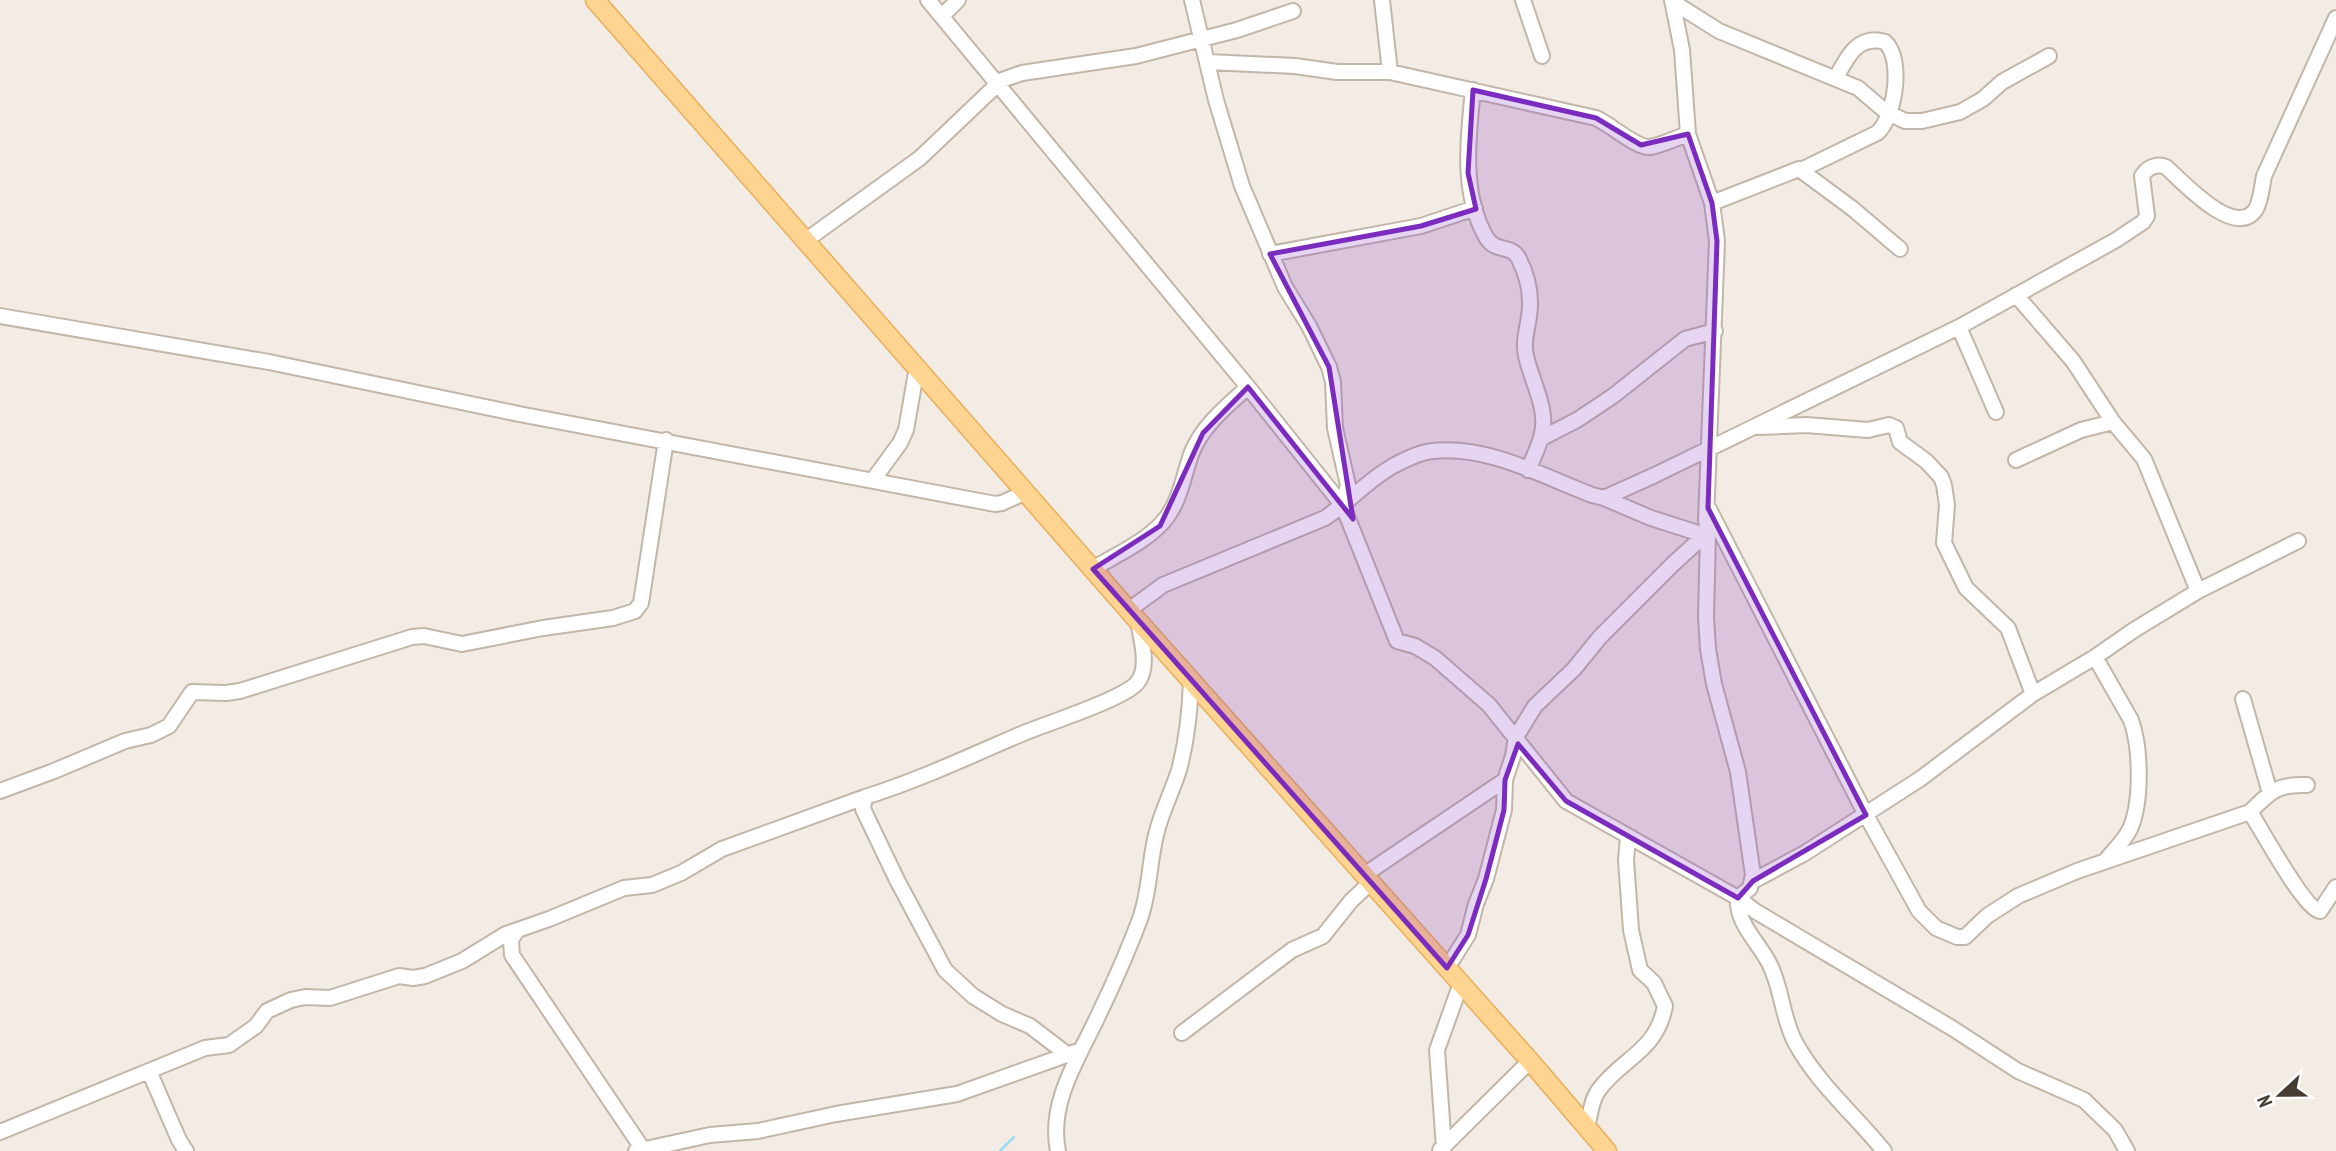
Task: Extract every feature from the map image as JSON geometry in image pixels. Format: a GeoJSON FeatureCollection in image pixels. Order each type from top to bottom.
{"type":"FeatureCollection","features":[{"type":"Feature","properties":{"kind":"main road"},"geometry":{"type":"LineString","coordinates":[[595,0],[1607,1151]]}},
{"type":"Feature","properties":{"kind":"street"},"geometry":{"type":"LineString","coordinates":[[928,0],[1343,506],[1397,641],[1415,646],[1435,658],[1489,705],[1566,801],[1738,898],[1755,912],[1951,1028],[2018,1071],[2084,1100],[2115,1130],[2127,1151]]}},
{"type":"Feature","properties":{"kind":"street"},"geometry":{"type":"LineString","coordinates":[[942,16],[958,0]]}},
{"type":"Feature","properties":{"kind":"street"},"geometry":{"type":"LineString","coordinates":[[1192,0],[1216,100],[1242,186],[1285,288],[1329,367],[1333,382],[1335,428],[1348,485],[1343,506]]}},
{"type":"Feature","properties":{"kind":"street"},"geometry":{"type":"LineString","coordinates":[[1382,0],[1390,72]]}},
{"type":"Feature","properties":{"kind":"street"},"geometry":{"type":"LineString","coordinates":[[1523,0],[1542,56]]}},
{"type":"Feature","properties":{"kind":"street"},"geometry":{"type":"LineString","coordinates":[[1673,1],[1719,32],[1858,88],[1890,114],[1911,121],[1951,116],[1983,99],[2003,82],[2049,56]]}},
{"type":"Feature","properties":{"kind":"street"},"geometry":{"type":"LineString","coordinates":[[1673,1],[1682,50],[1688,135],[1712,204],[1717,241],[1706,533],[1708,649],[1714,684],[1738,772],[1753,881]]}},
{"type":"Feature","properties":{"kind":"street"},"geometry":{"type":"LineString","coordinates":[[805,241],[920,158],[1002,80],[1022,74],[1136,56],[1237,30],[1293,11]]}},
{"type":"Feature","properties":{"kind":"street"},"geometry":{"type":"LineString","coordinates":[[1604,498],[1959,327],[2116,240],[2143,222],[2147,216],[2142,176],[2153,166],[2166,167],[2210,207],[2232,217],[2251,214],[2256,209],[2264,176],[2336,18]]}},
{"type":"Feature","properties":{"kind":"street"},"geometry":{"type":"LineString","coordinates":[[1712,204],[1793,170],[1801,170],[1877,133],[1884,126],[1890,114],[1895,82],[1893,52],[1885,42],[1872,40],[1860,44],[1845,61],[1836,78]]}},
{"type":"Feature","properties":{"kind":"street"},"geometry":{"type":"LineString","coordinates":[[1208,62],[1295,66],[1337,72],[1390,72],[1596,118],[1641,145],[1650,147],[1688,135]]}},
{"type":"Feature","properties":{"kind":"street"},"geometry":{"type":"LineString","coordinates":[[1473,90],[1468,136],[1468,173],[1475,208],[1487,238],[1497,248],[1512,251],[1518,257],[1531,295],[1524,348],[1543,406],[1545,427],[1528,470]]}},
{"type":"Feature","properties":{"kind":"street"},"geometry":{"type":"LineString","coordinates":[[1801,170],[1900,249]]}},
{"type":"Feature","properties":{"kind":"street"},"geometry":{"type":"LineString","coordinates":[[1270,254],[1421,226],[1475,208]]}},
{"type":"Feature","properties":{"kind":"street"},"geometry":{"type":"LineString","coordinates":[[2016,295],[2073,361],[2113,422],[2149,469],[2198,591]]}},
{"type":"Feature","properties":{"kind":"street"},"geometry":{"type":"LineString","coordinates":[[0,316],[269,362],[519,414],[995,504],[1026,492]]}},
{"type":"Feature","properties":{"kind":"street"},"geometry":{"type":"LineString","coordinates":[[1959,327],[1996,412]]}},
{"type":"Feature","properties":{"kind":"street"},"geometry":{"type":"LineString","coordinates":[[1542,438],[1577,420],[1613,396],[1685,339],[1715,331]]}},
{"type":"Feature","properties":{"kind":"street"},"geometry":{"type":"LineString","coordinates":[[873,480],[896,450],[906,430],[917,367]]}},
{"type":"Feature","properties":{"kind":"street"},"geometry":{"type":"LineString","coordinates":[[1093,569],[1160,526],[1174,505],[1192,452],[1203,433],[1216,416],[1248,387]]}},
{"type":"Feature","properties":{"kind":"street"},"geometry":{"type":"LineString","coordinates":[[2016,460],[2081,430],[2113,422]]}},
{"type":"Feature","properties":{"kind":"street"},"geometry":{"type":"LineString","coordinates":[[1755,427],[1806,425],[1868,430],[1889,425],[1896,428],[1900,442],[1926,461],[1941,477],[1947,505],[1944,542],[1966,588],[2008,628],[2033,694]]}},
{"type":"Feature","properties":{"kind":"street"},"geometry":{"type":"LineString","coordinates":[[0,791],[169,726],[192,692],[240,691],[412,637],[424,636],[462,644],[613,618],[635,611],[641,603],[666,440]]}},
{"type":"Feature","properties":{"kind":"street"},"geometry":{"type":"LineString","coordinates":[[0,1132],[205,1048],[229,1045],[256,1026],[267,1011],[291,1000],[330,998],[399,976],[425,976],[462,961],[506,934],[624,888],[652,885],[681,873],[722,849],[933,773],[1020,734],[1102,702],[1136,685],[1143,674],[1134,616],[1163,585],[1300,529],[1343,506],[1371,480],[1402,462],[1432,451],[1481,454],[1604,498],[1651,518],[1706,533]]}},
{"type":"Feature","properties":{"kind":"street"},"geometry":{"type":"LineString","coordinates":[[1708,508],[1866,815],[1920,911],[1930,924],[1957,937],[1969,936],[1987,916],[2018,896],[2105,861],[2250,812],[2264,795],[2286,786],[2307,785]]}},
{"type":"Feature","properties":{"kind":"street"},"geometry":{"type":"LineString","coordinates":[[1447,968],[1468,936],[1486,879],[1504,810],[1504,780],[1513,757],[1516,737],[1535,706],[1574,669],[1600,637],[1706,533]]}},
{"type":"Feature","properties":{"kind":"street"},"geometry":{"type":"LineString","coordinates":[[1884,1151],[1821,1078],[1796,1042],[1783,1013],[1773,971],[1740,916],[1738,898],[1753,881],[1805,853],[1920,779],[2033,694],[2198,591],[2298,541]]}},
{"type":"Feature","properties":{"kind":"street"},"geometry":{"type":"LineString","coordinates":[[2095,657],[2131,720],[2137,760],[2138,802],[2134,820],[2121,843],[2105,861]]}},
{"type":"Feature","properties":{"kind":"street"},"geometry":{"type":"LineString","coordinates":[[1058,1151],[1055,1134],[1057,1111],[1074,1053],[1098,1017],[1148,893],[1156,836],[1178,772],[1190,723],[1191,681]]}},
{"type":"Feature","properties":{"kind":"street"},"geometry":{"type":"LineString","coordinates":[[2243,699],[2270,793]]}},
{"type":"Feature","properties":{"kind":"street"},"geometry":{"type":"LineString","coordinates":[[1182,1033],[1292,950],[1323,936],[1368,878],[1504,780]]}},
{"type":"Feature","properties":{"kind":"street"},"geometry":{"type":"LineString","coordinates":[[865,797],[864,817],[945,970],[973,996],[1074,1053]]}},
{"type":"Feature","properties":{"kind":"street"},"geometry":{"type":"LineString","coordinates":[[2250,812],[2290,878],[2315,911],[2324,908],[2336,887]]}},
{"type":"Feature","properties":{"kind":"street"},"geometry":{"type":"LineString","coordinates":[[1587,1128],[1597,1092],[1651,1041],[1659,1028],[1665,1006],[1654,983],[1640,970],[1631,930],[1626,860],[1628,836]]}},
{"type":"Feature","properties":{"kind":"street"},"geometry":{"type":"LineString","coordinates":[[516,932],[511,940],[512,955],[639,1150],[710,1135],[758,1131],[836,1114],[957,1094],[1074,1053]]}},
{"type":"Feature","properties":{"kind":"street"},"geometry":{"type":"LineString","coordinates":[[1442,1149],[1437,1049],[1461,983]]}},
{"type":"Feature","properties":{"kind":"street"},"geometry":{"type":"LineString","coordinates":[[1442,1149],[1530,1061]]}},
{"type":"Feature","properties":{"kind":"street"},"geometry":{"type":"LineString","coordinates":[[149,1071],[186,1151]]}},
{"type":"Feature","properties":{"kind":"highlighted area"},"geometry":{"type":"Polygon","coordinates":[[[1473,90],[1596,118],[1641,145],[1688,134],[1712,203],[1717,241],[1708,508],[1866,815],[1753,881],[1738,898],[1566,801],[1518,744],[1505,780],[1504,810],[1486,879],[1468,935],[1447,968],[1093,569],[1160,526],[1203,433],[1248,387],[1353,519],[1329,367],[1270,254],[1421,226],[1476,209],[1468,173],[1473,90]]]}},
{"type":"Feature","properties":{"kind":"waterway"},"geometry":{"type":"LineString","coordinates":[[1000,1151],[1014,1137]]}}]}
